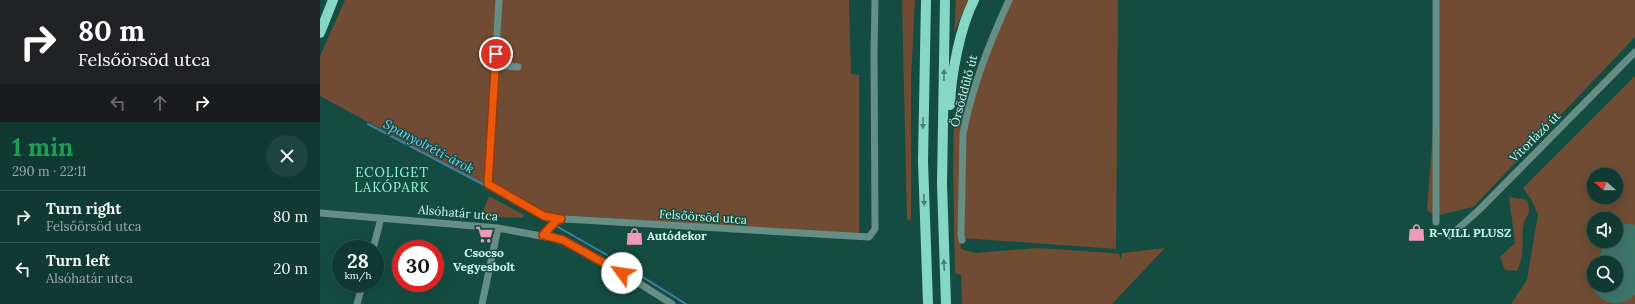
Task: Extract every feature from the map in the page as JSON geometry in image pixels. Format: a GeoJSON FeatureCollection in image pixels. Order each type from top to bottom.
{"type":"FeatureCollection","features":[{"type":"Feature","properties":{"kind":"main road"},"geometry":{"type":"LineString","coordinates":[[320,32],[333,0]]}},
{"type":"Feature","properties":{"kind":"main road"},"geometry":{"type":"LineString","coordinates":[[926,0],[923,161],[928,304]]}},
{"type":"Feature","properties":{"kind":"main road"},"geometry":{"type":"LineString","coordinates":[[945,0],[942,184],[946,304]]}},
{"type":"Feature","properties":{"kind":"main road"},"geometry":{"type":"LineString","coordinates":[[942,184],[949,157],[950,95],[954,71],[965,25],[974,0]]}},
{"type":"Feature","properties":{"kind":"street"},"geometry":{"type":"LineString","coordinates":[[499,0],[495,65],[518,67]]}},
{"type":"Feature","properties":{"kind":"street","name":"Felsőörsöd utca"},"geometry":{"type":"LineString","coordinates":[[558,220],[869,237],[875,229],[875,0]]}},
{"type":"Feature","properties":{"kind":"street","name":"Örsöddűlő út"},"geometry":{"type":"LineString","coordinates":[[962,240],[963,134],[965,122],[986,53],[1009,0]]}},
{"type":"Feature","properties":{"kind":"street"},"geometry":{"type":"LineString","coordinates":[[1436,0],[1436,222]]}},
{"type":"Feature","properties":{"kind":"street","name":"Vitorlázó út"},"geometry":{"type":"LineString","coordinates":[[1450,236],[1480,209],[1635,52]]}},
{"type":"Feature","properties":{"kind":"street","name":"Alsóhatár utca"},"geometry":{"type":"LineString","coordinates":[[495,65],[488,184],[544,216],[558,220]]}},
{"type":"Feature","properties":{"kind":"street","name":"Alsóhatár utca"},"geometry":{"type":"LineString","coordinates":[[320,213],[498,228],[543,235],[563,240],[610,265],[672,304]]}},
{"type":"Feature","properties":{"kind":"street"},"geometry":{"type":"LineString","coordinates":[[375,240],[381,218]]}},
{"type":"Feature","properties":{"kind":"street"},"geometry":{"type":"LineString","coordinates":[[543,235],[549,227],[558,220]]}},
{"type":"Feature","properties":{"kind":"street"},"geometry":{"type":"LineString","coordinates":[[482,304],[498,228]]}},
{"type":"Feature","properties":{"kind":"street"},"geometry":{"type":"LineString","coordinates":[[357,304],[360,292]]}},
{"type":"Feature","properties":{"kind":"shaded area"},"geometry":{"type":"Polygon","coordinates":[[[345,0],[849,0],[851,74],[859,75],[859,235],[561,215],[551,221],[320,96],[320,56],[345,0]]]}},
{"type":"Feature","properties":{"kind":"shaded area"},"geometry":{"type":"Polygon","coordinates":[[[902,0],[915,0],[911,79],[911,219],[907,221],[902,0]]]}},
{"type":"Feature","properties":{"kind":"shaded area"},"geometry":{"type":"Polygon","coordinates":[[[956,0],[968,0],[954,33],[956,0]]]}},
{"type":"Feature","properties":{"kind":"shaded area"},"geometry":{"type":"Polygon","coordinates":[[[1012,0],[1118,0],[1116,249],[963,238],[964,131],[977,78],[1012,0]]]}},
{"type":"Feature","properties":{"kind":"shaded area"},"geometry":{"type":"Polygon","coordinates":[[[1436,0],[1635,0],[1635,37],[1473,207],[1435,216],[1427,210],[1436,91],[1436,0]]]}},
{"type":"Feature","properties":{"kind":"shaded area"},"geometry":{"type":"Polygon","coordinates":[[[1635,76],[1635,304],[1511,304],[1527,280],[1538,214],[1531,199],[1523,188],[1635,76]]]}},
{"type":"Feature","properties":{"kind":"shaded area"},"geometry":{"type":"Polygon","coordinates":[[[960,84],[967,98],[960,132],[959,214],[961,249],[975,253],[1037,248],[1112,253],[1119,254],[1121,260],[1122,253],[1165,248],[1112,304],[962,304],[961,275],[955,273],[953,169],[954,122],[960,84]]]}},
{"type":"Feature","properties":{"kind":"shaded area"},"geometry":{"type":"Polygon","coordinates":[[[489,196],[524,215],[523,218],[481,216],[489,196]]]}},
{"type":"Feature","properties":{"kind":"shaded area"},"geometry":{"type":"Polygon","coordinates":[[[1509,197],[1527,200],[1529,205],[1529,212],[1523,227],[1522,253],[1517,271],[1505,270],[1500,257],[1515,243],[1509,197]]]}},
{"type":"Feature","properties":{"kind":"waterway","name":"Spanyolréti-árok"},"geometry":{"type":"LineString","coordinates":[[368,124],[488,187]]}},
{"type":"Feature","properties":{"kind":"waterway","name":"Spanyolréti-árok"},"geometry":{"type":"LineString","coordinates":[[544,219],[607,255]]}},
{"type":"Feature","properties":{"kind":"waterway","name":"Spanyolréti-árok"},"geometry":{"type":"LineString","coordinates":[[625,266],[686,304]]}},
{"type":"Feature","properties":{"kind":"runway"},"geometry":{"type":"LineString","coordinates":[[1623,264],[1630,249]]}},
{"type":"Feature","properties":{"kind":"place","name":"R-VILL PLUSZ"},"geometry":{"type":"Point","coordinates":[1416,233]}},
{"type":"Feature","properties":{"kind":"place","name":"Csocso Vegyesbolt"},"geometry":{"type":"Point","coordinates":[484,234]}},
{"type":"Feature","properties":{"kind":"place","name":"Autódekor"},"geometry":{"type":"Point","coordinates":[634,236]}},
{"type":"Feature","properties":{"kind":"district","name":"ECOLIGET LAKÓPARK"},"geometry":{"type":"Point","coordinates":[392,180]}},
{"type":"Feature","properties":{"kind":"route"},"geometry":{"type":"LineString","coordinates":[[496,54],[488,184],[544,216],[561,219],[549,227],[543,235],[563,240],[622,273]]}}]}
